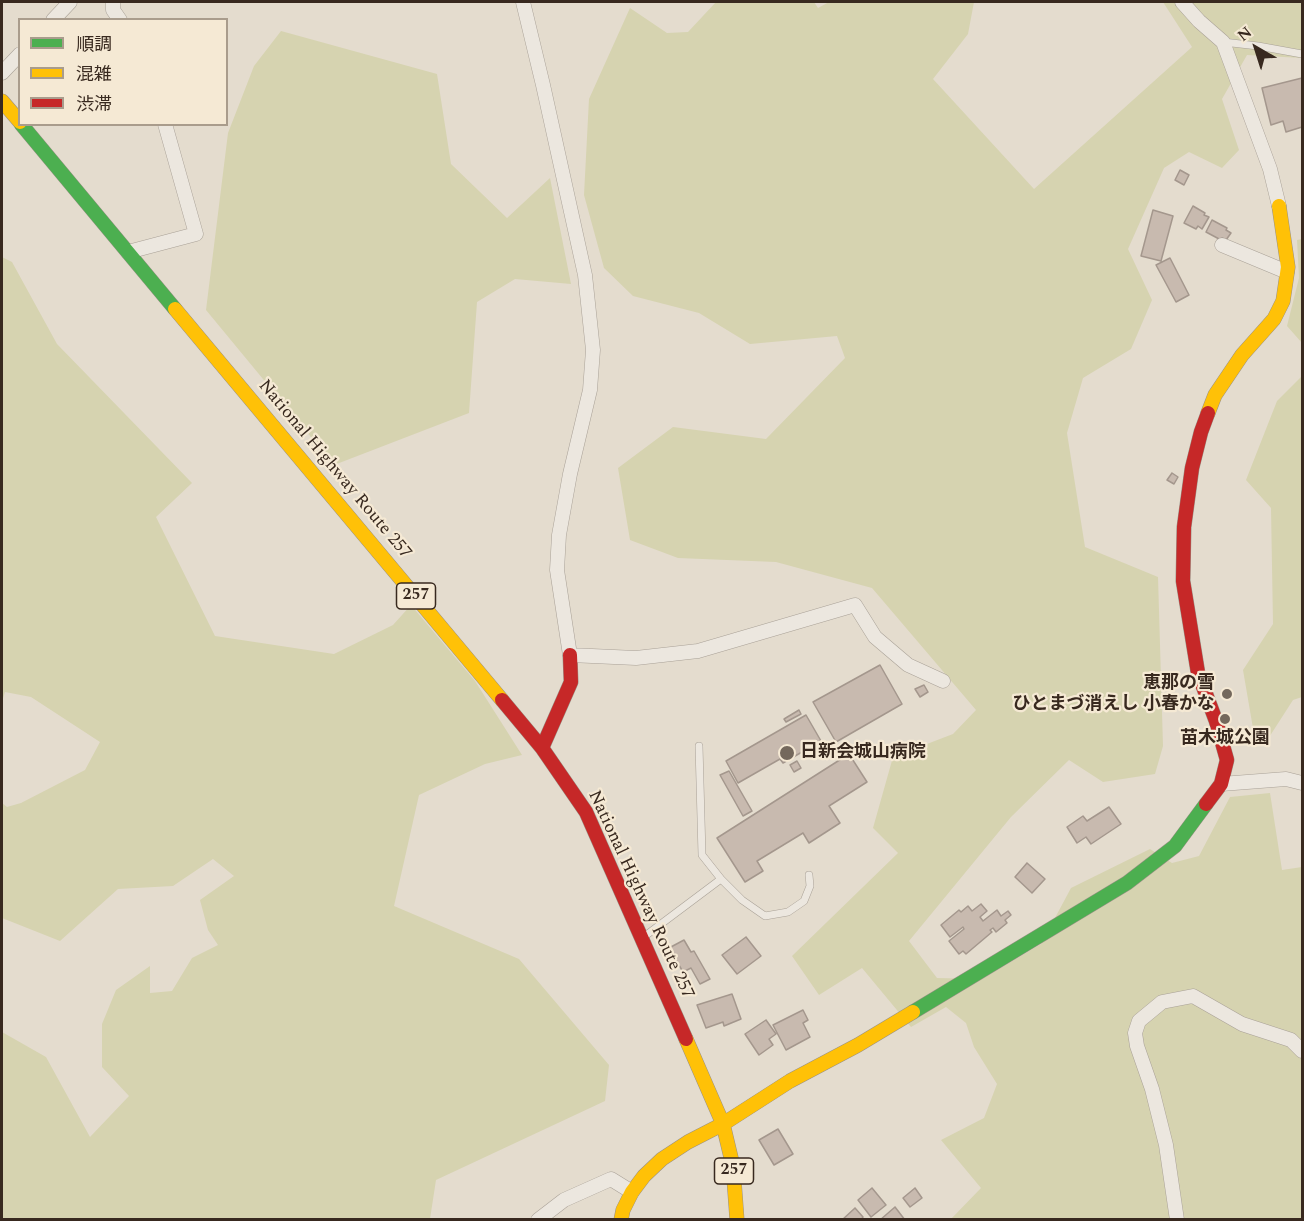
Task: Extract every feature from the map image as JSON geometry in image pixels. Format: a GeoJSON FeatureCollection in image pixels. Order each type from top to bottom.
{"type":"FeatureCollection","features":[{"type":"Feature","properties":{"kind":"main road","name":"National Highway Route 257"},"geometry":{"type":"LineString","coordinates":[[2,101],[18,121]]}},
{"type":"Feature","properties":{"kind":"main road","name":"National Highway Route 257"},"geometry":{"type":"LineString","coordinates":[[23,126],[542,748],[586,812],[643,937],[723,1124],[734,1166],[738,1220]]}},
{"type":"Feature","properties":{"kind":"main road"},"geometry":{"type":"LineString","coordinates":[[621,1220],[622,1210],[632,1192],[644,1176],[662,1159],[688,1142],[723,1124],[790,1081],[858,1046],[1127,883],[1175,846],[1221,784],[1227,760],[1216,721],[1197,672],[1183,582],[1184,527],[1192,468],[1201,432],[1215,395],[1242,355],[1274,319],[1283,301],[1287,272],[1279,206]]}},
{"type":"Feature","properties":{"kind":"main road"},"geometry":{"type":"LineString","coordinates":[[542,748],[571,682],[570,655]]}},
{"type":"Feature","properties":{"kind":"street"},"geometry":{"type":"LineString","coordinates":[[54,18],[70,2]]}},
{"type":"Feature","properties":{"kind":"street"},"geometry":{"type":"LineString","coordinates":[[113,2],[113,9],[119,18]]}},
{"type":"Feature","properties":{"kind":"street"},"geometry":{"type":"LineString","coordinates":[[523,2],[585,275],[593,350],[590,390],[570,474],[559,535],[557,570],[570,655],[636,658],[698,651],[855,605],[875,637],[908,665],[943,681]]}},
{"type":"Feature","properties":{"kind":"street"},"geometry":{"type":"LineString","coordinates":[[1182,2],[1223,42],[1270,169],[1279,206]]}},
{"type":"Feature","properties":{"kind":"street"},"geometry":{"type":"LineString","coordinates":[[2,73],[18,56]]}},
{"type":"Feature","properties":{"kind":"street"},"geometry":{"type":"LineString","coordinates":[[128,252],[196,234],[166,126]]}},
{"type":"Feature","properties":{"kind":"street"},"geometry":{"type":"LineString","coordinates":[[1222,245],[1287,272]]}},
{"type":"Feature","properties":{"kind":"street"},"geometry":{"type":"LineString","coordinates":[[1221,784],[1286,779],[1302,783]]}},
{"type":"Feature","properties":{"kind":"street"},"geometry":{"type":"LineString","coordinates":[[1177,1220],[1166,1145],[1152,1089],[1137,1046],[1135,1033],[1139,1021],[1162,1002],[1193,996],[1242,1024],[1292,1041],[1302,1051]]}},
{"type":"Feature","properties":{"kind":"street"},"geometry":{"type":"LineString","coordinates":[[538,1220],[564,1200],[611,1179],[632,1192]]}},
{"type":"Feature","properties":{"kind":"lane"},"geometry":{"type":"LineString","coordinates":[[1223,42],[1302,54]]}},
{"type":"Feature","properties":{"kind":"lane"},"geometry":{"type":"LineString","coordinates":[[699,746],[702,855],[721,879],[742,900],[765,916],[788,912],[804,901],[810,886],[809,875]]}},
{"type":"Feature","properties":{"kind":"lane"},"geometry":{"type":"LineString","coordinates":[[643,937],[721,879]]}},
{"type":"Feature","properties":{"kind":"shaded area"},"geometry":{"type":"Polygon","coordinates":[[[716,2],[814,2],[818,8],[829,2],[974,2],[968,34],[933,79],[1034,189],[1192,47],[1163,2],[1302,2],[1302,58],[1247,55],[1222,99],[1239,150],[1222,168],[1189,152],[1164,168],[1128,249],[1152,300],[1131,349],[1083,378],[1067,433],[1085,547],[1158,577],[1163,746],[1155,774],[1103,782],[1069,760],[1011,817],[909,941],[937,978],[982,979],[1041,944],[1071,888],[1150,849],[1172,863],[1199,856],[1230,797],[1270,793],[1282,870],[1302,867],[1302,1219],[951,1219],[981,1188],[941,1140],[984,1118],[997,1084],[974,1047],[966,1023],[946,1007],[911,1027],[862,968],[819,995],[792,956],[898,853],[873,828],[893,757],[953,734],[976,710],[872,588],[776,562],[678,558],[630,540],[618,468],[673,427],[766,439],[845,358],[837,336],[750,344],[699,313],[633,296],[604,268],[584,195],[589,99],[630,8],[667,33],[688,32],[716,2]]]}},
{"type":"Feature","properties":{"kind":"shaded area"},"geometry":{"type":"Polygon","coordinates":[[[281,31],[437,74],[451,164],[507,218],[550,178],[571,284],[515,279],[477,302],[469,413],[334,465],[206,310],[228,133],[254,66],[281,31]]]}},
{"type":"Feature","properties":{"kind":"shaded area"},"geometry":{"type":"Polygon","coordinates":[[[1302,239],[1302,343],[1287,326],[1299,278],[1297,240],[1302,239]]]}},
{"type":"Feature","properties":{"kind":"shaded area"},"geometry":{"type":"Polygon","coordinates":[[[2,257],[12,262],[57,344],[192,483],[156,517],[215,636],[334,654],[393,625],[411,605],[475,681],[522,755],[485,764],[419,795],[394,906],[519,959],[609,1065],[605,1101],[436,1180],[430,1219],[2,1219],[2,1032],[46,1057],[90,1137],[129,1096],[102,1067],[102,1024],[116,990],[150,966],[150,993],[172,991],[192,958],[218,945],[208,930],[200,900],[234,876],[213,859],[173,886],[118,889],[60,941],[2,918],[2,803],[7,807],[21,803],[85,770],[100,742],[31,697],[5,692],[2,702],[2,257]]]}},
{"type":"Feature","properties":{"kind":"shaded area"},"geometry":{"type":"Polygon","coordinates":[[[1302,376],[1302,697],[1293,700],[1266,742],[1255,740],[1243,670],[1273,624],[1271,508],[1246,480],[1277,401],[1302,376]]]}},
{"type":"Feature","properties":{"kind":"building"},"geometry":{"type":"Polygon","coordinates":[[[1302,78],[1302,127],[1286,132],[1283,121],[1271,125],[1262,88],[1302,78]]]}},
{"type":"Feature","properties":{"kind":"building"},"geometry":{"type":"Polygon","coordinates":[[[1180,170],[1189,175],[1184,185],[1175,180],[1180,170]]]}},
{"type":"Feature","properties":{"kind":"building"},"geometry":{"type":"Polygon","coordinates":[[[1193,206],[1209,217],[1202,229],[1198,226],[1196,229],[1184,223],[1193,206]]]}},
{"type":"Feature","properties":{"kind":"building"},"geometry":{"type":"Polygon","coordinates":[[[1153,210],[1173,216],[1161,261],[1141,256],[1153,210]]]}},
{"type":"Feature","properties":{"kind":"building"},"geometry":{"type":"Polygon","coordinates":[[[1212,220],[1227,228],[1226,230],[1231,233],[1226,240],[1222,238],[1221,240],[1206,232],[1212,220]]]}},
{"type":"Feature","properties":{"kind":"building"},"geometry":{"type":"Polygon","coordinates":[[[1170,258],[1189,295],[1176,302],[1156,265],[1170,258]]]}},
{"type":"Feature","properties":{"kind":"building"},"geometry":{"type":"Polygon","coordinates":[[[1172,473],[1178,477],[1174,484],[1167,480],[1172,473]]]}},
{"type":"Feature","properties":{"kind":"building"},"geometry":{"type":"Polygon","coordinates":[[[880,665],[902,704],[836,742],[813,702],[880,665]]]}},
{"type":"Feature","properties":{"kind":"building"},"geometry":{"type":"Polygon","coordinates":[[[924,685],[928,692],[920,697],[915,689],[924,685]]]}},
{"type":"Feature","properties":{"kind":"building"},"geometry":{"type":"Polygon","coordinates":[[[799,710],[801,714],[786,722],[784,719],[799,710]]]}},
{"type":"Feature","properties":{"kind":"building"},"geometry":{"type":"Polygon","coordinates":[[[806,715],[821,741],[783,763],[780,759],[738,783],[726,761],[806,715]]]}},
{"type":"Feature","properties":{"kind":"building"},"geometry":{"type":"Polygon","coordinates":[[[822,746],[824,751],[814,757],[811,752],[822,746]]]}},
{"type":"Feature","properties":{"kind":"building"},"geometry":{"type":"Polygon","coordinates":[[[849,754],[867,782],[829,806],[840,823],[809,843],[803,833],[757,861],[763,871],[745,882],[717,838],[849,754]]]}},
{"type":"Feature","properties":{"kind":"building"},"geometry":{"type":"Polygon","coordinates":[[[797,761],[801,768],[794,772],[790,765],[797,761]]]}},
{"type":"Feature","properties":{"kind":"building"},"geometry":{"type":"Polygon","coordinates":[[[729,771],[752,811],[743,816],[720,775],[729,771]]]}},
{"type":"Feature","properties":{"kind":"building"},"geometry":{"type":"Polygon","coordinates":[[[1109,807],[1121,824],[1091,844],[1086,837],[1077,843],[1067,827],[1083,816],[1087,821],[1109,807]]]}},
{"type":"Feature","properties":{"kind":"building"},"geometry":{"type":"Polygon","coordinates":[[[1027,863],[1045,879],[1032,893],[1015,877],[1027,863]]]}},
{"type":"Feature","properties":{"kind":"building"},"geometry":{"type":"Polygon","coordinates":[[[981,904],[987,911],[980,917],[983,921],[997,910],[1001,916],[1008,911],[1011,915],[1005,920],[1007,923],[996,932],[993,928],[990,930],[992,932],[966,954],[963,951],[959,954],[949,941],[964,929],[963,927],[950,937],[941,925],[959,910],[961,912],[968,906],[972,911],[981,904]]]}},
{"type":"Feature","properties":{"kind":"building"},"geometry":{"type":"Polygon","coordinates":[[[746,937],[761,956],[737,974],[722,955],[746,937]]]}},
{"type":"Feature","properties":{"kind":"building"},"geometry":{"type":"Polygon","coordinates":[[[684,940],[691,952],[694,951],[710,979],[700,984],[691,968],[683,972],[669,948],[684,940]]]}},
{"type":"Feature","properties":{"kind":"building"},"geometry":{"type":"Polygon","coordinates":[[[732,994],[741,1019],[724,1026],[723,1022],[706,1028],[697,1005],[732,994]]]}},
{"type":"Feature","properties":{"kind":"building"},"geometry":{"type":"Polygon","coordinates":[[[803,1010],[808,1020],[803,1023],[810,1037],[786,1050],[773,1025],[803,1010]]]}},
{"type":"Feature","properties":{"kind":"building"},"geometry":{"type":"Polygon","coordinates":[[[766,1020],[776,1034],[769,1039],[773,1045],[759,1055],[745,1034],[766,1020]]]}},
{"type":"Feature","properties":{"kind":"building"},"geometry":{"type":"Polygon","coordinates":[[[778,1129],[793,1154],[774,1165],[759,1140],[778,1129]]]}},
{"type":"Feature","properties":{"kind":"building"},"geometry":{"type":"Polygon","coordinates":[[[872,1188],[886,1205],[871,1217],[858,1200],[872,1188]]]}},
{"type":"Feature","properties":{"kind":"building"},"geometry":{"type":"Polygon","coordinates":[[[915,1188],[922,1198],[910,1207],[903,1198],[915,1188]]]}},
{"type":"Feature","properties":{"kind":"building"},"geometry":{"type":"Polygon","coordinates":[[[895,1207],[905,1220],[880,1220],[895,1207]]]}},
{"type":"Feature","properties":{"kind":"building"},"geometry":{"type":"Polygon","coordinates":[[[855,1208],[863,1217],[861,1220],[842,1220],[855,1208]]]}},
{"type":"Feature","properties":{"kind":"traffic: fast"},"geometry":{"type":"LineString","coordinates":[[23,126],[175,309]]}},
{"type":"Feature","properties":{"kind":"traffic: fast"},"geometry":{"type":"LineString","coordinates":[[913,1012],[1127,883],[1175,846],[1206,804]]}},
{"type":"Feature","properties":{"kind":"traffic: slow"},"geometry":{"type":"LineString","coordinates":[[2,101],[18,120]]}},
{"type":"Feature","properties":{"kind":"traffic: slow"},"geometry":{"type":"LineString","coordinates":[[1208,413],[1215,395],[1242,355],[1274,319],[1283,301],[1288,267],[1279,206]]}},
{"type":"Feature","properties":{"kind":"traffic: slow"},"geometry":{"type":"LineString","coordinates":[[175,309],[502,700]]}},
{"type":"Feature","properties":{"kind":"traffic: slow"},"geometry":{"type":"LineString","coordinates":[[621,1220],[632,1192],[644,1176],[662,1159],[688,1142],[723,1124],[790,1081],[858,1045],[913,1012]]}},
{"type":"Feature","properties":{"kind":"traffic: slow"},"geometry":{"type":"LineString","coordinates":[[686,1039],[723,1124],[733,1166],[737,1220]]}},
{"type":"Feature","properties":{"kind":"traffic: jam"},"geometry":{"type":"LineString","coordinates":[[1206,804],[1221,784],[1227,760],[1216,721],[1198,673],[1183,581],[1184,527],[1192,468],[1208,413]]}},
{"type":"Feature","properties":{"kind":"traffic: jam"},"geometry":{"type":"LineString","coordinates":[[542,748],[571,682],[570,655]]}},
{"type":"Feature","properties":{"kind":"traffic: jam"},"geometry":{"type":"LineString","coordinates":[[502,700],[542,748],[586,812],[686,1039]]}},
{"type":"Feature","properties":{"kind":"place","name":"恵那の雪 ひとまづ消えし 小春かな"},"geometry":{"type":"Point","coordinates":[1227,694]}},
{"type":"Feature","properties":{"kind":"place","name":"苗木城公園"},"geometry":{"type":"Point","coordinates":[1225,719]}},
{"type":"Feature","properties":{"kind":"place","name":"日新会城山病院"},"geometry":{"type":"Point","coordinates":[787,753]}}]}
